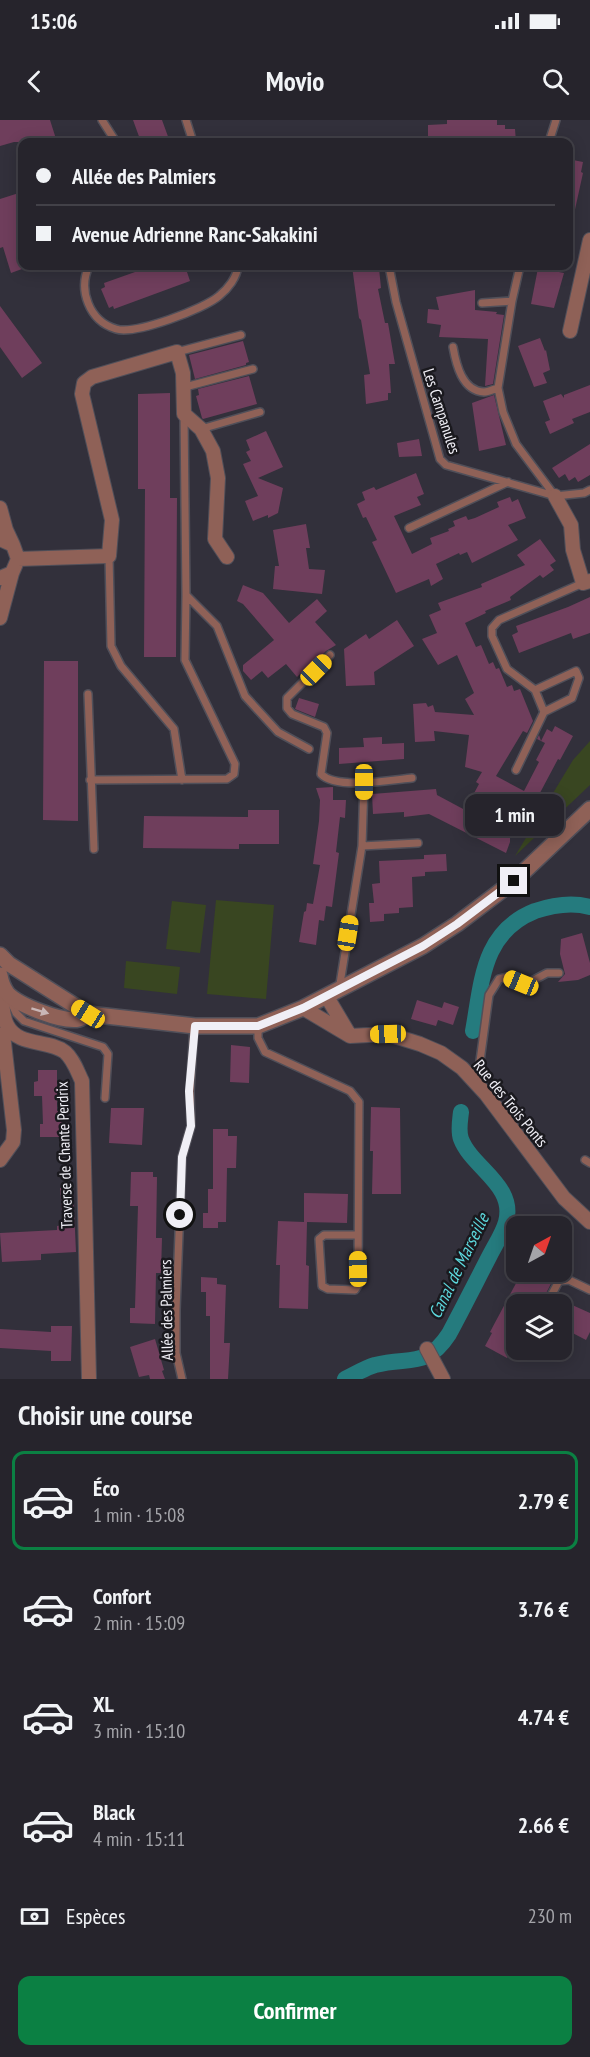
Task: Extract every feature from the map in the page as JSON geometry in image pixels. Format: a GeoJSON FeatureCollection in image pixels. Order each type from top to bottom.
{"type":"FeatureCollection","features":[{"type":"Feature","properties":{"kind":"street"},"geometry":{"type":"LineString","coordinates":[[570,331],[590,240]]}},
{"type":"Feature","properties":{"kind":"street"},"geometry":{"type":"LineString","coordinates":[[18,559],[110,556],[112,520],[82,394],[84,383],[93,377],[177,352],[185,387],[184,414],[201,429],[213,451],[218,478],[215,539],[227,557]]}},
{"type":"Feature","properties":{"kind":"street"},"geometry":{"type":"LineString","coordinates":[[555,496],[571,525],[573,550],[587,582]]}},
{"type":"Feature","properties":{"kind":"street"},"geometry":{"type":"LineString","coordinates":[[0,508],[18,559]]}},
{"type":"Feature","properties":{"kind":"street"},"geometry":{"type":"LineString","coordinates":[[0,539],[13,545]]}},
{"type":"Feature","properties":{"kind":"street"},"geometry":{"type":"LineString","coordinates":[[0,618],[6,576],[18,559]]}},
{"type":"Feature","properties":{"kind":"street"},"geometry":{"type":"LineString","coordinates":[[0,955],[9,964],[88,1014],[195,1026],[258,1026],[333,994],[423,946],[457,924],[514,881],[590,810]]}},
{"type":"Feature","properties":{"kind":"street"},"geometry":{"type":"LineString","coordinates":[[3,984],[33,1010],[79,1019],[88,1014]]}},
{"type":"Feature","properties":{"kind":"street"},"geometry":{"type":"LineString","coordinates":[[0,1160],[13,1142],[14,1130],[6,1025],[2,1016],[3,984]]}},
{"type":"Feature","properties":{"kind":"street"},"geometry":{"type":"LineString","coordinates":[[333,994],[350,1036]]}},
{"type":"Feature","properties":{"kind":"street"},"geometry":{"type":"LineString","coordinates":[[303,1008],[350,1036]]}},
{"type":"Feature","properties":{"kind":"street","name":"Traverse de Chante Perdrix"},"geometry":{"type":"LineString","coordinates":[[5,1034],[65,1052],[73,1061],[82,1081],[89,1379]]}},
{"type":"Feature","properties":{"kind":"street","name":"Rue des Trois Ponts"},"geometry":{"type":"LineString","coordinates":[[350,1036],[388,1034],[441,1053],[462,1068],[477,1083],[564,1198],[590,1222]]}},
{"type":"Feature","properties":{"kind":"street"},"geometry":{"type":"LineString","coordinates":[[430,1354],[443,1379]]}},
{"type":"Feature","properties":{"kind":"lane"},"geometry":{"type":"LineString","coordinates":[[102,120],[113,138]]}},
{"type":"Feature","properties":{"kind":"lane"},"geometry":{"type":"LineString","coordinates":[[186,120],[192,138]]}},
{"type":"Feature","properties":{"kind":"lane"},"geometry":{"type":"LineString","coordinates":[[550,138],[556,120]]}},
{"type":"Feature","properties":{"kind":"lane"},"geometry":{"type":"LineString","coordinates":[[87,270],[84,293],[86,301],[103,322],[116,330],[150,326],[204,306],[230,285],[236,270]]}},
{"type":"Feature","properties":{"kind":"lane","name":"Les Campanules"},"geometry":{"type":"LineString","coordinates":[[390,270],[396,302],[440,459],[446,465],[508,482]]}},
{"type":"Feature","properties":{"kind":"lane"},"geometry":{"type":"LineString","coordinates":[[519,270],[498,388],[503,412],[516,444],[555,496]]}},
{"type":"Feature","properties":{"kind":"lane"},"geometry":{"type":"LineString","coordinates":[[482,303],[512,301]]}},
{"type":"Feature","properties":{"kind":"lane"},"geometry":{"type":"LineString","coordinates":[[177,352],[241,335]]}},
{"type":"Feature","properties":{"kind":"lane"},"geometry":{"type":"LineString","coordinates":[[453,347],[463,380],[475,389],[484,392],[498,388]]}},
{"type":"Feature","properties":{"kind":"lane"},"geometry":{"type":"LineString","coordinates":[[185,387],[253,369]]}},
{"type":"Feature","properties":{"kind":"lane"},"geometry":{"type":"LineString","coordinates":[[201,429],[260,412]]}},
{"type":"Feature","properties":{"kind":"lane"},"geometry":{"type":"LineString","coordinates":[[90,780],[227,779],[234,774],[235,764],[185,660],[184,414]]}},
{"type":"Feature","properties":{"kind":"lane"},"geometry":{"type":"LineString","coordinates":[[409,528],[508,482],[555,496],[584,493],[590,490]]}},
{"type":"Feature","properties":{"kind":"lane"},"geometry":{"type":"LineString","coordinates":[[110,556],[111,646],[121,666],[174,729],[182,780]]}},
{"type":"Feature","properties":{"kind":"lane"},"geometry":{"type":"LineString","coordinates":[[544,712],[535,690],[507,669],[492,636],[492,628],[500,620],[587,582]]}},
{"type":"Feature","properties":{"kind":"lane"},"geometry":{"type":"LineString","coordinates":[[186,595],[217,626],[245,696],[278,732],[309,749]]}},
{"type":"Feature","properties":{"kind":"lane"},"geometry":{"type":"LineString","coordinates":[[330,655],[286,698],[287,708],[292,714],[324,726],[327,733],[321,774],[331,782],[412,778]]}},
{"type":"Feature","properties":{"kind":"lane"},"geometry":{"type":"LineString","coordinates":[[516,770],[544,712],[572,698],[579,678],[576,671],[535,690]]}},
{"type":"Feature","properties":{"kind":"lane"},"geometry":{"type":"LineString","coordinates":[[88,694],[94,849]]}},
{"type":"Feature","properties":{"kind":"lane"},"geometry":{"type":"LineString","coordinates":[[333,994],[362,846],[364,782]]}},
{"type":"Feature","properties":{"kind":"lane"},"geometry":{"type":"LineString","coordinates":[[362,846],[418,843]]}},
{"type":"Feature","properties":{"kind":"lane"},"geometry":{"type":"LineString","coordinates":[[477,1083],[489,995],[493,987],[499,980],[507,978],[521,983],[530,982],[547,973],[559,973]]}},
{"type":"Feature","properties":{"kind":"lane"},"geometry":{"type":"LineString","coordinates":[[3,984],[15,1013],[24,1021],[103,1047],[108,1054],[105,1098]]}},
{"type":"Feature","properties":{"kind":"lane","name":"Allée des Palmiers"},"geometry":{"type":"LineString","coordinates":[[182,1379],[176,1353],[176,1310],[182,1157],[191,1126],[189,1091],[195,1026]]}},
{"type":"Feature","properties":{"kind":"lane"},"geometry":{"type":"LineString","coordinates":[[258,1026],[258,1038],[265,1052],[350,1091],[359,1102],[358,1286],[355,1290],[327,1289],[322,1286],[320,1239],[324,1235],[358,1235]]}},
{"type":"Feature","properties":{"kind":"lane"},"geometry":{"type":"LineString","coordinates":[[552,1294],[559,1281],[569,1280],[590,1290]]}},
{"type":"Feature","properties":{"kind":"green space"},"geometry":{"type":"Polygon","coordinates":[[[590,741],[590,785],[515,856],[573,760],[590,741]]]}},
{"type":"Feature","properties":{"kind":"green space"},"geometry":{"type":"Polygon","coordinates":[[[216,900],[274,905],[266,999],[207,994],[216,900]]]}},
{"type":"Feature","properties":{"kind":"green space"},"geometry":{"type":"Polygon","coordinates":[[[172,901],[206,905],[200,953],[166,949],[172,901]]]}},
{"type":"Feature","properties":{"kind":"green space"},"geometry":{"type":"Polygon","coordinates":[[[126,961],[180,967],[177,994],[124,988],[126,961]]]}},
{"type":"Feature","properties":{"kind":"building"},"geometry":{"type":"Polygon","coordinates":[[[0,120],[50,120],[56,138],[18,138],[18,142],[0,146],[0,120]]]}},
{"type":"Feature","properties":{"kind":"building"},"geometry":{"type":"Polygon","coordinates":[[[133,120],[162,120],[169,138],[140,138],[133,120]]]}},
{"type":"Feature","properties":{"kind":"building"},"geometry":{"type":"Polygon","coordinates":[[[447,120],[497,120],[497,125],[505,125],[505,129],[515,129],[516,138],[428,138],[428,125],[447,124],[447,120]]]}},
{"type":"Feature","properties":{"kind":"building"},"geometry":{"type":"Polygon","coordinates":[[[573,160],[583,162],[581,172],[583,173],[574,214],[573,160]]]}},
{"type":"Feature","properties":{"kind":"building"},"geometry":{"type":"Polygon","coordinates":[[[18,193],[19,270],[11,273],[3,247],[0,248],[0,199],[18,193]]]}},
{"type":"Feature","properties":{"kind":"building"},"geometry":{"type":"Polygon","coordinates":[[[141,270],[186,270],[190,281],[114,309],[113,306],[109,308],[101,289],[105,287],[104,283],[141,270]]]}},
{"type":"Feature","properties":{"kind":"building"},"geometry":{"type":"Polygon","coordinates":[[[353,270],[379,270],[381,288],[378,289],[385,323],[388,323],[395,364],[389,364],[391,393],[388,393],[388,400],[366,404],[364,375],[370,374],[353,270]]]}},
{"type":"Feature","properties":{"kind":"building"},"geometry":{"type":"Polygon","coordinates":[[[538,270],[564,273],[554,308],[531,304],[538,270]]]}},
{"type":"Feature","properties":{"kind":"building"},"geometry":{"type":"Polygon","coordinates":[[[475,290],[475,310],[504,315],[493,384],[485,386],[488,339],[439,337],[441,325],[427,323],[428,309],[439,310],[436,297],[475,290]]]}},
{"type":"Feature","properties":{"kind":"building"},"geometry":{"type":"Polygon","coordinates":[[[0,306],[42,363],[22,378],[0,347],[0,306]]]}},
{"type":"Feature","properties":{"kind":"building"},"geometry":{"type":"Polygon","coordinates":[[[540,338],[546,350],[550,370],[543,373],[547,383],[534,387],[518,346],[540,338]]]}},
{"type":"Feature","properties":{"kind":"building"},"geometry":{"type":"Polygon","coordinates":[[[243,341],[249,362],[246,365],[195,379],[189,355],[243,341]]]}},
{"type":"Feature","properties":{"kind":"building"},"geometry":{"type":"Polygon","coordinates":[[[249,376],[257,404],[202,418],[196,396],[199,395],[198,389],[249,376]]]}},
{"type":"Feature","properties":{"kind":"building"},"geometry":{"type":"Polygon","coordinates":[[[590,385],[590,412],[572,419],[574,423],[550,434],[545,422],[550,420],[543,401],[561,394],[564,398],[564,395],[590,385]]]}},
{"type":"Feature","properties":{"kind":"building"},"geometry":{"type":"Polygon","coordinates":[[[170,393],[170,498],[177,498],[176,657],[144,657],[145,489],[138,489],[138,394],[170,393]]]}},
{"type":"Feature","properties":{"kind":"building"},"geometry":{"type":"Polygon","coordinates":[[[494,395],[506,445],[479,451],[472,403],[494,395]]]}},
{"type":"Feature","properties":{"kind":"building"},"geometry":{"type":"Polygon","coordinates":[[[266,431],[283,467],[258,478],[283,488],[278,513],[253,521],[245,501],[258,496],[243,464],[251,461],[246,452],[250,450],[246,440],[266,431]]]}},
{"type":"Feature","properties":{"kind":"building"},"geometry":{"type":"Polygon","coordinates":[[[419,439],[422,456],[399,457],[397,443],[419,439]]]}},
{"type":"Feature","properties":{"kind":"building"},"geometry":{"type":"Polygon","coordinates":[[[590,444],[590,475],[578,482],[575,477],[569,481],[565,474],[559,478],[552,468],[590,444]]]}},
{"type":"Feature","properties":{"kind":"building"},"geometry":{"type":"Polygon","coordinates":[[[416,473],[424,494],[417,497],[421,505],[394,516],[412,554],[432,544],[430,538],[449,531],[448,529],[455,526],[453,521],[466,516],[468,520],[475,518],[499,507],[497,502],[510,497],[512,502],[518,499],[526,518],[508,525],[518,540],[472,563],[467,552],[460,555],[459,553],[436,564],[443,579],[431,586],[429,579],[396,593],[372,542],[377,540],[357,504],[365,500],[362,492],[374,487],[376,490],[416,473]]]}},
{"type":"Feature","properties":{"kind":"building"},"geometry":{"type":"Polygon","coordinates":[[[306,524],[310,548],[306,548],[309,569],[325,570],[322,594],[273,589],[275,566],[279,566],[273,530],[306,524]]]}},
{"type":"Feature","properties":{"kind":"building"},"geometry":{"type":"Polygon","coordinates":[[[540,539],[556,561],[550,565],[554,570],[543,578],[540,575],[510,597],[511,600],[465,623],[476,647],[481,645],[489,664],[493,662],[496,669],[499,668],[507,687],[512,685],[514,691],[520,689],[533,721],[527,733],[523,731],[496,776],[524,791],[539,762],[536,760],[545,743],[541,741],[547,729],[552,732],[555,726],[573,736],[533,806],[523,798],[506,833],[510,835],[510,842],[506,853],[429,814],[404,817],[404,812],[373,814],[372,794],[436,789],[437,795],[465,810],[479,784],[476,782],[482,772],[465,767],[469,735],[434,731],[435,741],[415,742],[413,704],[426,703],[428,707],[433,705],[435,712],[474,715],[465,699],[474,693],[457,655],[438,665],[422,639],[437,633],[429,615],[441,610],[438,603],[482,587],[481,584],[525,565],[517,555],[540,539]]]}},
{"type":"Feature","properties":{"kind":"building"},"geometry":{"type":"Polygon","coordinates":[[[243,585],[263,593],[289,623],[317,599],[327,611],[315,622],[336,645],[326,651],[315,663],[313,661],[297,677],[286,664],[268,678],[262,671],[251,680],[243,671],[243,665],[274,640],[243,604],[237,601],[243,585]]]}},
{"type":"Feature","properties":{"kind":"building"},"geometry":{"type":"Polygon","coordinates":[[[590,597],[590,633],[573,639],[571,633],[519,653],[512,635],[518,632],[516,626],[590,597]]]}},
{"type":"Feature","properties":{"kind":"building"},"geometry":{"type":"Polygon","coordinates":[[[397,620],[414,646],[374,672],[375,685],[346,686],[344,649],[366,634],[369,639],[397,620]]]}},
{"type":"Feature","properties":{"kind":"building"},"geometry":{"type":"Polygon","coordinates":[[[44,661],[78,661],[78,821],[43,820],[44,661]]]}},
{"type":"Feature","properties":{"kind":"building"},"geometry":{"type":"Polygon","coordinates":[[[299,698],[319,704],[315,717],[295,709],[299,698]]]}},
{"type":"Feature","properties":{"kind":"building"},"geometry":{"type":"Polygon","coordinates":[[[382,737],[382,744],[404,743],[404,759],[339,764],[339,748],[364,747],[363,738],[382,737]]]}},
{"type":"Feature","properties":{"kind":"building"},"geometry":{"type":"Polygon","coordinates":[[[333,787],[333,800],[346,800],[345,818],[340,817],[336,852],[339,853],[332,907],[326,906],[324,921],[319,920],[316,945],[299,942],[307,903],[313,904],[320,865],[313,864],[320,800],[316,788],[333,787]]]}},
{"type":"Feature","properties":{"kind":"building"},"geometry":{"type":"Polygon","coordinates":[[[248,810],[279,810],[279,844],[239,844],[239,849],[143,848],[144,816],[248,817],[248,810]]]}},
{"type":"Feature","properties":{"kind":"building"},"geometry":{"type":"Polygon","coordinates":[[[446,854],[447,871],[425,872],[425,876],[412,877],[413,907],[399,908],[399,913],[384,914],[384,921],[370,922],[369,903],[374,903],[372,884],[380,883],[379,861],[424,859],[424,855],[446,854]]]}},
{"type":"Feature","properties":{"kind":"building"},"geometry":{"type":"Polygon","coordinates":[[[582,933],[590,963],[590,975],[578,980],[558,982],[565,974],[560,954],[561,939],[582,933]]]}},
{"type":"Feature","properties":{"kind":"building"},"geometry":{"type":"Polygon","coordinates":[[[417,1000],[442,1008],[444,1002],[459,1007],[453,1025],[438,1020],[436,1026],[411,1019],[417,1000]]]}},
{"type":"Feature","properties":{"kind":"building"},"geometry":{"type":"Polygon","coordinates":[[[231,1045],[250,1047],[249,1083],[230,1082],[231,1045]]]}},
{"type":"Feature","properties":{"kind":"building"},"geometry":{"type":"Polygon","coordinates":[[[38,1070],[57,1070],[57,1111],[61,1111],[62,1137],[40,1137],[40,1124],[43,1124],[42,1096],[34,1096],[34,1082],[38,1081],[38,1070]]]}},
{"type":"Feature","properties":{"kind":"building"},"geometry":{"type":"Polygon","coordinates":[[[371,1107],[400,1108],[401,1194],[372,1194],[371,1107]]]}},
{"type":"Feature","properties":{"kind":"building"},"geometry":{"type":"Polygon","coordinates":[[[111,1108],[144,1108],[142,1145],[109,1143],[111,1108]]]}},
{"type":"Feature","properties":{"kind":"building"},"geometry":{"type":"Polygon","coordinates":[[[213,1129],[228,1129],[228,1136],[237,1136],[236,1168],[227,1168],[226,1222],[218,1222],[218,1228],[203,1228],[203,1213],[208,1213],[208,1189],[213,1189],[213,1129]]]}},
{"type":"Feature","properties":{"kind":"building"},"geometry":{"type":"Polygon","coordinates":[[[131,1172],[153,1172],[153,1177],[157,1177],[156,1238],[162,1238],[161,1273],[156,1273],[155,1324],[130,1323],[130,1308],[135,1308],[138,1206],[130,1206],[131,1172]]]}},
{"type":"Feature","properties":{"kind":"building"},"geometry":{"type":"Polygon","coordinates":[[[73,1187],[76,1252],[41,1254],[41,1260],[2,1262],[0,1233],[57,1230],[57,1226],[63,1225],[60,1188],[73,1187]]]}},
{"type":"Feature","properties":{"kind":"building"},"geometry":{"type":"Polygon","coordinates":[[[304,1193],[348,1194],[347,1223],[307,1222],[308,1309],[279,1308],[280,1265],[276,1265],[278,1221],[304,1222],[304,1193]]]}},
{"type":"Feature","properties":{"kind":"building"},"geometry":{"type":"Polygon","coordinates":[[[201,1277],[217,1278],[217,1284],[226,1285],[224,1343],[230,1343],[228,1379],[210,1379],[210,1316],[206,1316],[206,1292],[201,1292],[201,1277]]]}},
{"type":"Feature","properties":{"kind":"building"},"geometry":{"type":"Polygon","coordinates":[[[517,1282],[552,1282],[546,1294],[510,1294],[517,1282]]]}},
{"type":"Feature","properties":{"kind":"building"},"geometry":{"type":"Polygon","coordinates":[[[506,1302],[506,1357],[485,1346],[492,1333],[490,1332],[506,1302]]]}},
{"type":"Feature","properties":{"kind":"building"},"geometry":{"type":"Polygon","coordinates":[[[572,1305],[590,1313],[590,1332],[586,1340],[572,1333],[572,1305]]]}},
{"type":"Feature","properties":{"kind":"building"},"geometry":{"type":"Polygon","coordinates":[[[51,1326],[72,1326],[71,1361],[51,1361],[51,1351],[0,1348],[0,1329],[51,1332],[51,1326]]]}},
{"type":"Feature","properties":{"kind":"building"},"geometry":{"type":"Polygon","coordinates":[[[155,1339],[165,1379],[150,1379],[149,1375],[139,1377],[130,1347],[155,1339]]]}},
{"type":"Feature","properties":{"kind":"waterway","name":"Canal de Marseille"},"geometry":{"type":"LineString","coordinates":[[473,1031],[487,960],[494,945],[504,932],[517,920],[535,911],[569,904],[590,907]]}},
{"type":"Feature","properties":{"kind":"waterway","name":"Canal de Marseille"},"geometry":{"type":"LineString","coordinates":[[345,1379],[375,1365],[425,1357],[441,1345],[449,1334],[503,1230],[507,1209],[505,1198],[461,1139],[459,1129],[461,1112]]}},
{"type":"Feature","properties":{"kind":"route"},"geometry":{"type":"LineString","coordinates":[[180,1215],[182,1157],[191,1126],[189,1091],[195,1026],[258,1026],[303,1008],[423,946],[457,924],[514,881]]}}]}
